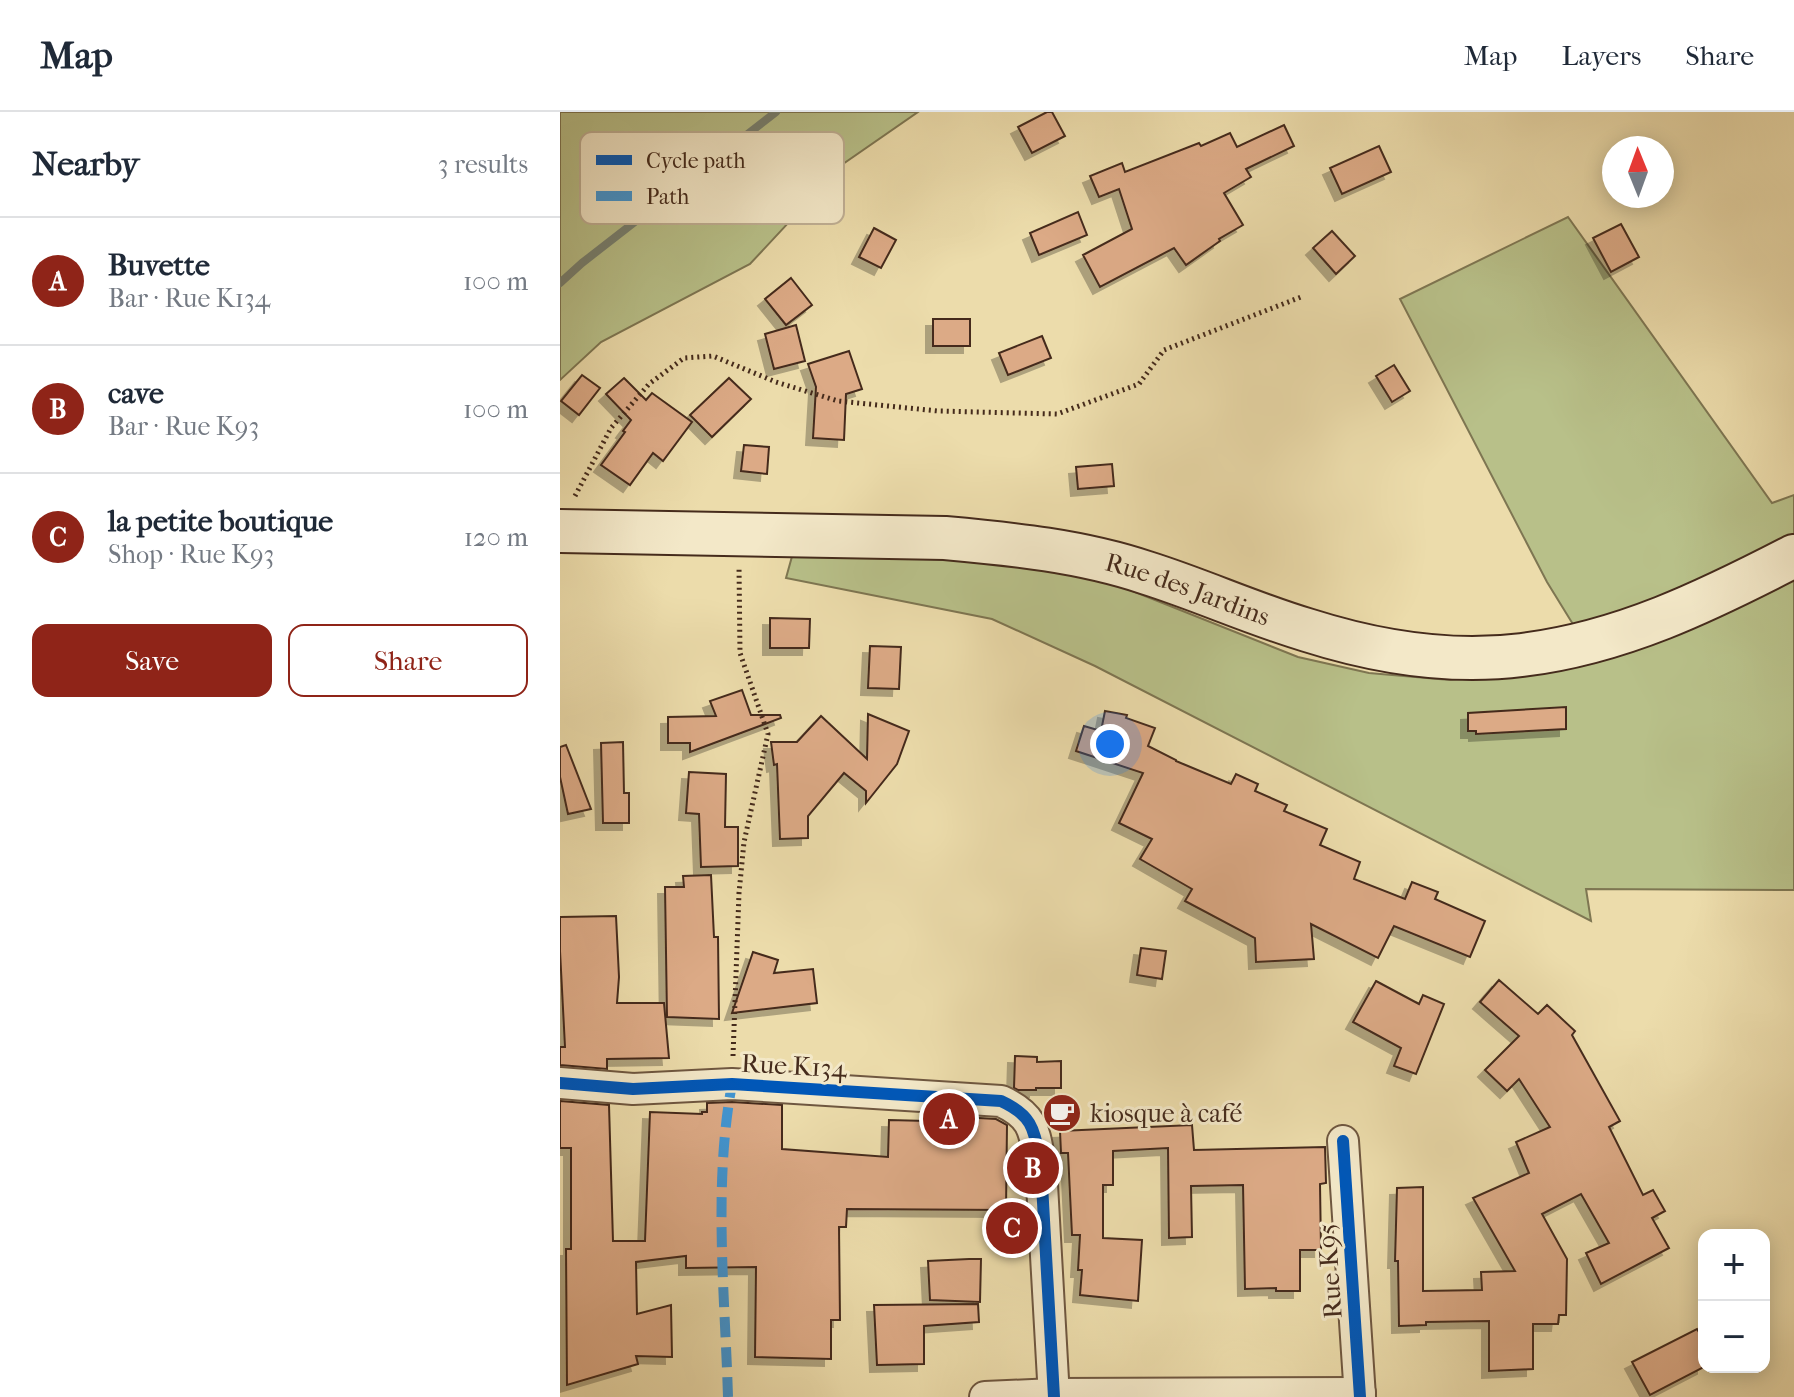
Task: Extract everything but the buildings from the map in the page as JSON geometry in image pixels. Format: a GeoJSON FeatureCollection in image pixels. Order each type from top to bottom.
{"type":"FeatureCollection","features":[{"type":"Feature","properties":{"kind":"main road","name":"Rue des Jardins"},"geometry":{"type":"LineString","coordinates":[[567,514],[739,533],[945,538],[1079,555],[1145,572],[1307,630],[1383,650],[1454,658],[1521,655],[1592,642],[1651,623],[1728,590],[1794,556]]}},
{"type":"Feature","properties":{"kind":"street","name":"Rue K134"},"geometry":{"type":"LineString","coordinates":[[560,1083],[633,1089],[732,1084],[1001,1101],[1022,1112],[1034,1132],[1041,1167],[1054,1396]]}},
{"type":"Feature","properties":{"kind":"street","name":"Rue K95"},"geometry":{"type":"LineString","coordinates":[[1343,1141],[1360,1395]]}},
{"type":"Feature","properties":{"kind":"street"},"geometry":{"type":"LineString","coordinates":[[985,1397],[1360,1395]]}},
{"type":"Feature","properties":{"kind":"path"},"geometry":{"type":"LineString","coordinates":[[567,514],[611,428],[649,384],[684,358],[713,356],[776,382],[838,401],[938,411],[1057,414],[1139,384],[1164,350],[1301,297]]}},
{"type":"Feature","properties":{"kind":"path"},"geometry":{"type":"LineString","coordinates":[[732,1084],[739,893],[744,842],[768,734],[740,653],[739,533]]}},
{"type":"Feature","properties":{"kind":"green space"},"geometry":{"type":"Polygon","coordinates":[[[560,112],[918,112],[844,163],[844,132],[580,132],[580,224],[787,224],[750,264],[601,342],[560,380],[560,112]]]}},
{"type":"Feature","properties":{"kind":"green space"},"geometry":{"type":"Polygon","coordinates":[[[1568,217],[1772,503],[1794,495],[1794,890],[1586,889],[1591,921],[1095,666],[992,619],[786,578],[803,517],[994,562],[1075,574],[1125,588],[1298,657],[1369,673],[1450,680],[1524,674],[1595,660],[1547,582],[1400,299],[1568,217]]]}},
{"type":"Feature","properties":{"kind":"waterway"},"geometry":{"type":"LineString","coordinates":[[750,132],[776,112]]}},
{"type":"Feature","properties":{"kind":"waterway"},"geometry":{"type":"LineString","coordinates":[[560,283],[632,224]]}},
{"type":"Feature","properties":{"kind":"marked path"},"geometry":{"type":"LineString","coordinates":[[728,1397],[722,1201],[726,1123],[732,1084]]}},
{"type":"Feature","properties":{"kind":"cycle path"},"geometry":{"type":"LineString","coordinates":[[560,1083],[633,1089],[732,1084],[1001,1101],[1012,1107],[1032,1127],[1041,1167],[1054,1397]]}},
{"type":"Feature","properties":{"kind":"cycle path"},"geometry":{"type":"LineString","coordinates":[[1343,1141],[1360,1397]]}},
{"type":"Feature","properties":{"kind":"place","name":"kiosque à café"},"geometry":{"type":"Point","coordinates":[1062,1113]}},
{"type":"Feature","properties":{"kind":"place","name":"Buvette"},"geometry":{"type":"Point","coordinates":[949,1119]}},
{"type":"Feature","properties":{"kind":"place","name":"cave"},"geometry":{"type":"Point","coordinates":[1033,1168]}},
{"type":"Feature","properties":{"kind":"place","name":"la petite boutique"},"geometry":{"type":"Point","coordinates":[1012,1228]}}]}
